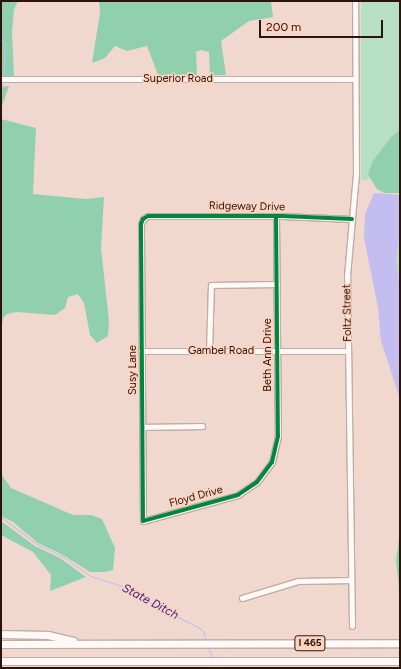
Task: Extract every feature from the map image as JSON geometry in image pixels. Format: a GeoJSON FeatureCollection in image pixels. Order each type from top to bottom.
{"type":"FeatureCollection","features":[{"type":"Feature","properties":{"kind":"highway"},"geometry":{"type":"LineString","coordinates":[[1,634],[48,636],[89,644]]}},
{"type":"Feature","properties":{"kind":"highway","name":"I 465"},"geometry":{"type":"LineString","coordinates":[[1,644],[400,643]]}},
{"type":"Feature","properties":{"kind":"highway","name":"I 465"},"geometry":{"type":"LineString","coordinates":[[1,661],[400,661]]}},
{"type":"Feature","properties":{"kind":"street","name":"Foltz Street"},"geometry":{"type":"LineString","coordinates":[[352,626],[347,264],[356,173],[355,1]]}},
{"type":"Feature","properties":{"kind":"street","name":"Superior Road"},"geometry":{"type":"LineString","coordinates":[[1,79],[355,79]]}},
{"type":"Feature","properties":{"kind":"street","name":"Ridgeway Drive"},"geometry":{"type":"LineString","coordinates":[[143,218],[148,216],[276,216],[352,219]]}},
{"type":"Feature","properties":{"kind":"street","name":"Beth Ann Drive"},"geometry":{"type":"LineString","coordinates":[[253,486],[269,467],[276,447],[276,216]]}},
{"type":"Feature","properties":{"kind":"street","name":"Susy Lane"},"geometry":{"type":"LineString","coordinates":[[143,218],[141,224],[143,521]]}},
{"type":"Feature","properties":{"kind":"street"},"geometry":{"type":"LineString","coordinates":[[209,351],[211,285],[277,284]]}},
{"type":"Feature","properties":{"kind":"street","name":"Gambel Road"},"geometry":{"type":"LineString","coordinates":[[141,351],[348,352]]}},
{"type":"Feature","properties":{"kind":"street"},"geometry":{"type":"LineString","coordinates":[[142,427],[202,426]]}},
{"type":"Feature","properties":{"kind":"street","name":"Floyd Drive"},"geometry":{"type":"LineString","coordinates":[[143,521],[232,496],[253,486]]}},
{"type":"Feature","properties":{"kind":"street"},"geometry":{"type":"LineString","coordinates":[[242,598],[298,581],[352,580]]}},
{"type":"Feature","properties":{"kind":"green space"},"geometry":{"type":"Polygon","coordinates":[[[1,1],[18,1],[14,9],[12,32],[14,76],[1,76],[1,1]]]}},
{"type":"Feature","properties":{"kind":"green space"},"geometry":{"type":"Polygon","coordinates":[[[99,1],[271,1],[273,17],[249,21],[221,41],[226,75],[210,75],[209,52],[201,50],[196,52],[197,75],[158,75],[147,46],[127,51],[115,46],[105,58],[92,63],[100,13],[99,1]]]}},
{"type":"Feature","properties":{"kind":"green space"},"geometry":{"type":"Polygon","coordinates":[[[361,1],[400,1],[400,130],[391,137],[372,162],[368,180],[361,180],[361,1]]]}},
{"type":"Feature","properties":{"kind":"green space"},"geometry":{"type":"Polygon","coordinates":[[[9,86],[1,109],[1,87],[9,86]]]}},
{"type":"Feature","properties":{"kind":"green space"},"geometry":{"type":"Polygon","coordinates":[[[1,119],[36,128],[33,194],[86,199],[104,197],[101,248],[109,321],[108,336],[97,343],[90,335],[84,303],[78,294],[68,297],[65,308],[55,315],[17,312],[7,314],[3,318],[1,335],[1,119]]]}},
{"type":"Feature","properties":{"kind":"green space"},"geometry":{"type":"Polygon","coordinates":[[[400,130],[400,193],[384,193],[377,189],[368,175],[372,162],[391,137],[400,130]]]}},
{"type":"Feature","properties":{"kind":"green space"},"geometry":{"type":"Polygon","coordinates":[[[400,235],[400,290],[396,257],[400,235]]]}},
{"type":"Feature","properties":{"kind":"green space"},"geometry":{"type":"Polygon","coordinates":[[[1,474],[11,488],[73,515],[91,515],[102,519],[115,548],[113,570],[105,572],[90,572],[63,555],[38,543],[13,522],[1,516],[1,474]]]}},
{"type":"Feature","properties":{"kind":"green space"},"geometry":{"type":"Polygon","coordinates":[[[1,521],[35,546],[60,558],[86,577],[50,591],[51,575],[33,552],[1,535],[1,521]]]}},
{"type":"Feature","properties":{"kind":"green space"},"geometry":{"type":"Polygon","coordinates":[[[400,530],[400,596],[396,561],[400,530]]]}},
{"type":"Feature","properties":{"kind":"shaded area"},"geometry":{"type":"Polygon","coordinates":[[[374,193],[400,195],[400,235],[396,257],[400,290],[400,399],[381,341],[378,308],[364,238],[365,214],[374,193]]]}},
{"type":"Feature","properties":{"kind":"waterway","name":"State Ditch"},"geometry":{"type":"LineString","coordinates":[[1,40],[5,43],[3,76]]}},
{"type":"Feature","properties":{"kind":"waterway","name":"State Ditch"},"geometry":{"type":"LineString","coordinates":[[1,91],[3,83]]}},
{"type":"Feature","properties":{"kind":"waterway","name":"State Ditch"},"geometry":{"type":"LineString","coordinates":[[1,93],[1,103]]}},
{"type":"Feature","properties":{"kind":"waterway","name":"State Ditch"},"geometry":{"type":"LineString","coordinates":[[1,517],[37,544],[62,556],[91,576],[131,589],[154,605],[198,627],[203,631],[206,640]]}},
{"type":"Feature","properties":{"kind":"waterway","name":"State Ditch"},"geometry":{"type":"LineString","coordinates":[[208,647],[212,657]]}},
{"type":"Feature","properties":{"kind":"waterway","name":"State Ditch"},"geometry":{"type":"LineString","coordinates":[[214,664],[217,668]]}},
{"type":"Feature","properties":{"kind":"cycle path"},"geometry":{"type":"LineString","coordinates":[[276,216],[278,436],[272,462],[257,482],[238,495],[143,521],[141,224],[143,219],[148,216],[282,216],[352,219]]}}]}
